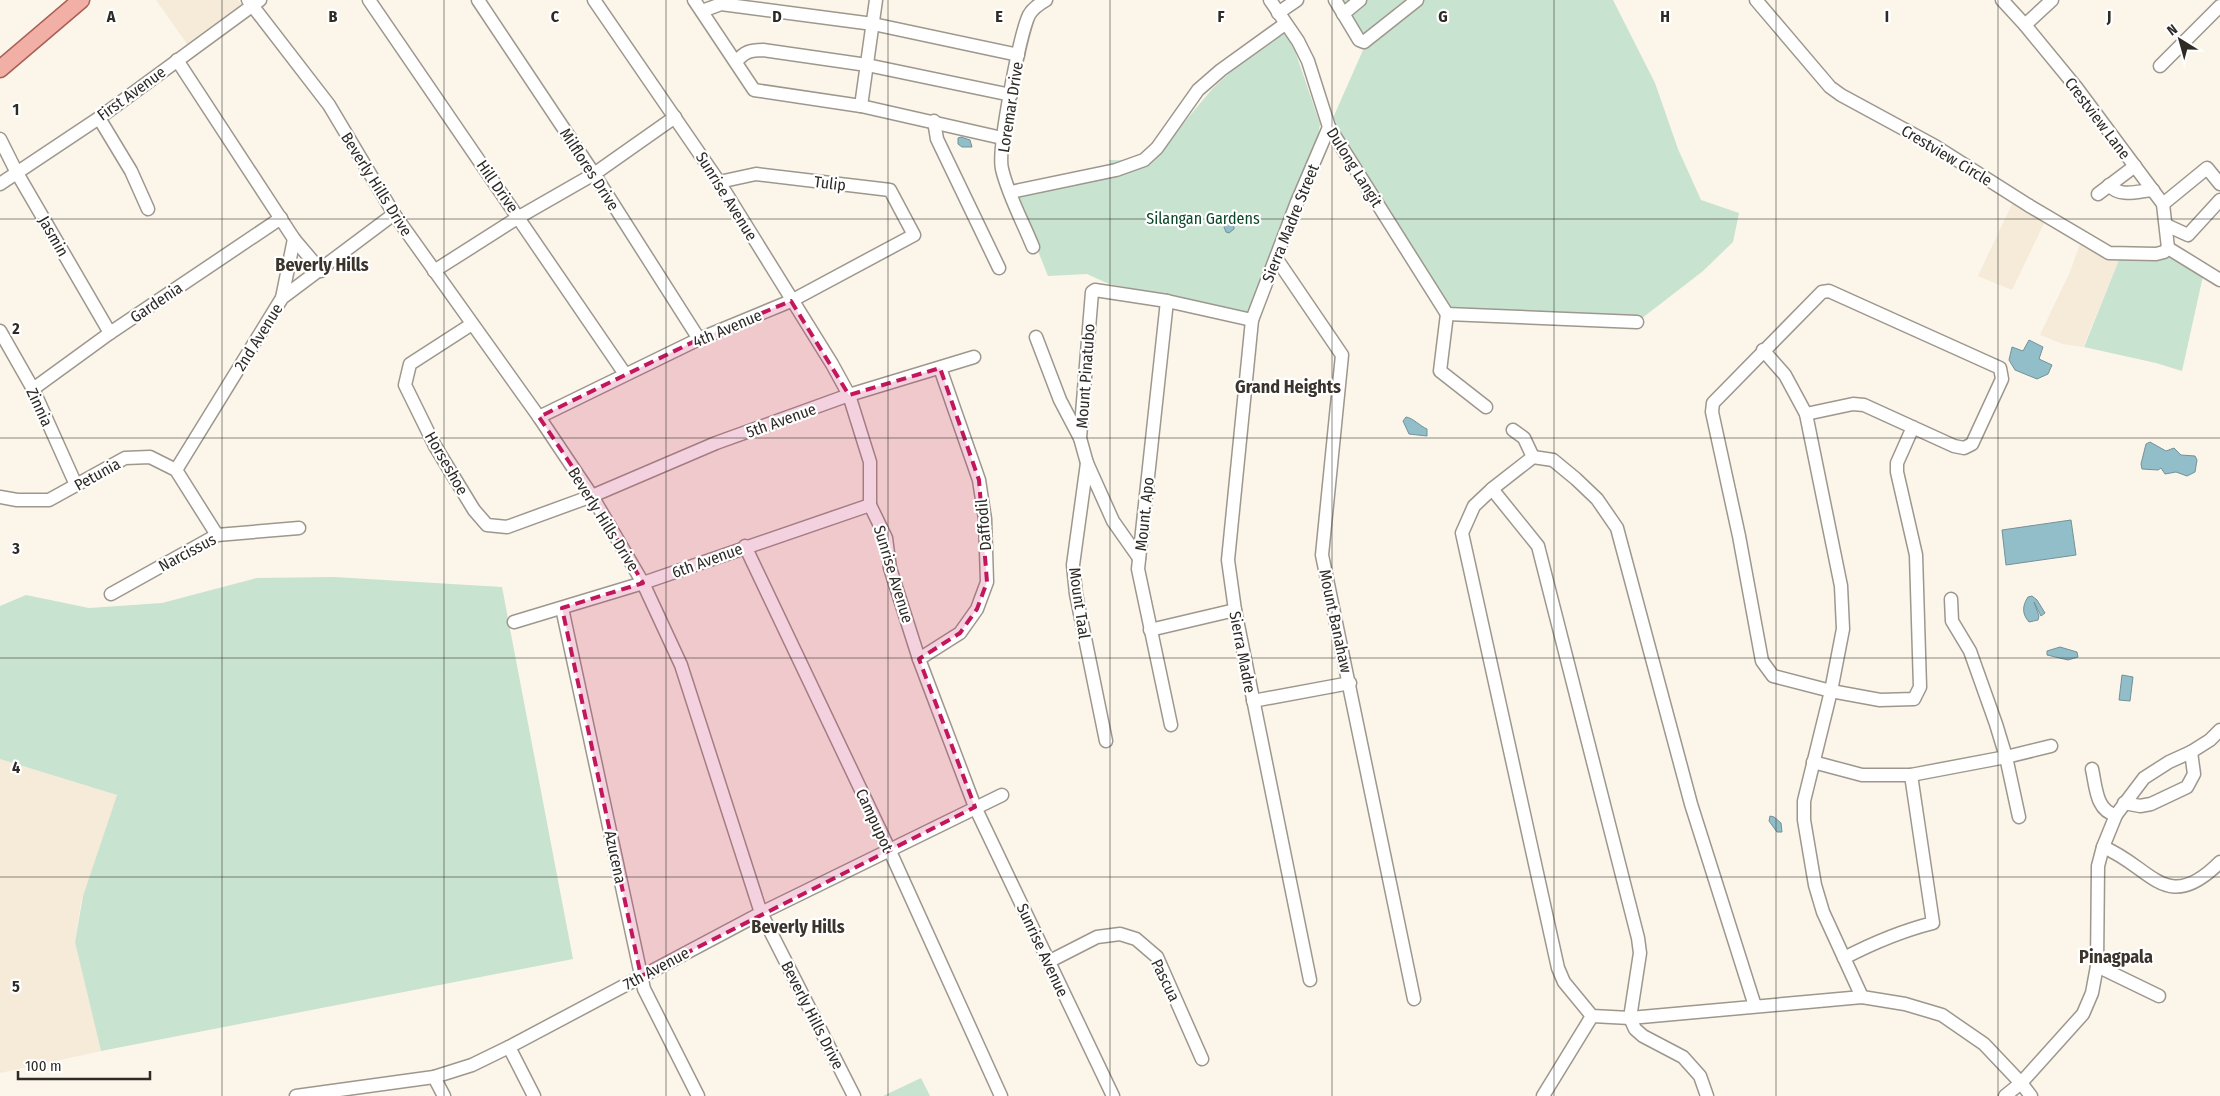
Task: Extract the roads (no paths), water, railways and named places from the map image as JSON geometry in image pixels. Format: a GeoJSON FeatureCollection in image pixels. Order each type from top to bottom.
{"type":"FeatureCollection","features":[{"type":"Feature","properties":{"kind":"main road"},"geometry":{"type":"LineString","coordinates":[[0,69],[81,0]]}},
{"type":"Feature","properties":{"kind":"street","name":"Hill Drive"},"geometry":{"type":"LineString","coordinates":[[369,0],[520,217],[625,374]]}},
{"type":"Feature","properties":{"kind":"street","name":"Milflores Drive"},"geometry":{"type":"LineString","coordinates":[[478,0],[594,174],[699,339]]}},
{"type":"Feature","properties":{"kind":"street","name":"Sunrise Avenue"},"geometry":{"type":"LineString","coordinates":[[594,0],[719,182],[791,301],[832,364],[849,395],[870,462],[870,505],[886,538],[890,568],[919,659],[976,807],[1113,1096]]}},
{"type":"Feature","properties":{"kind":"street"},"geometry":{"type":"LineString","coordinates":[[694,0],[754,90],[862,106],[1002,138]]}},
{"type":"Feature","properties":{"kind":"street"},"geometry":{"type":"LineString","coordinates":[[862,106],[876,0]]}},
{"type":"Feature","properties":{"kind":"street","name":"Loremar Drive"},"geometry":{"type":"LineString","coordinates":[[1033,247],[1001,168],[1002,138],[1018,55],[1029,15],[1046,0]]}},
{"type":"Feature","properties":{"kind":"street","name":"Dulong Langit"},"geometry":{"type":"LineString","coordinates":[[1270,0],[1298,41],[1308,61],[1329,127],[1447,314]]}},
{"type":"Feature","properties":{"kind":"street"},"geometry":{"type":"LineString","coordinates":[[1278,13],[1297,0]]}},
{"type":"Feature","properties":{"kind":"street"},"geometry":{"type":"LineString","coordinates":[[1335,0],[1359,40],[1364,42],[1416,0]]}},
{"type":"Feature","properties":{"kind":"street"},"geometry":{"type":"LineString","coordinates":[[1343,14],[1360,0]]}},
{"type":"Feature","properties":{"kind":"street","name":"Crestview Circle"},"geometry":{"type":"LineString","coordinates":[[1756,0],[1830,87],[1841,95],[1935,146],[2028,205],[2109,253],[2156,254],[2164,252],[2168,248]]}},
{"type":"Feature","properties":{"kind":"street","name":"Crestview Lane"},"geometry":{"type":"LineString","coordinates":[[2002,0],[2026,25],[2076,87],[2153,190],[2162,204],[2168,248]]}},
{"type":"Feature","properties":{"kind":"street"},"geometry":{"type":"LineString","coordinates":[[2026,25],[2052,0]]}},
{"type":"Feature","properties":{"kind":"street","name":"First Avenue"},"geometry":{"type":"LineString","coordinates":[[0,184],[98,118],[253,2]]}},
{"type":"Feature","properties":{"kind":"street","name":"Beverly Hills Drive"},"geometry":{"type":"LineString","coordinates":[[253,2],[329,105],[394,214],[539,417],[592,496],[643,582],[681,665],[761,913],[854,1096]]}},
{"type":"Feature","properties":{"kind":"street"},"geometry":{"type":"LineString","coordinates":[[702,11],[721,2],[873,24],[1018,55]]}},
{"type":"Feature","properties":{"kind":"street"},"geometry":{"type":"LineString","coordinates":[[2160,66],[2220,6]]}},
{"type":"Feature","properties":{"kind":"street"},"geometry":{"type":"LineString","coordinates":[[1011,192],[1116,170],[1144,160],[1157,148],[1198,90],[1227,65],[1285,24]]}},
{"type":"Feature","properties":{"kind":"street"},"geometry":{"type":"LineString","coordinates":[[736,62],[744,53],[752,50],[763,50],[867,65],[1011,95]]}},
{"type":"Feature","properties":{"kind":"street"},"geometry":{"type":"LineString","coordinates":[[177,60],[294,239],[321,270]]}},
{"type":"Feature","properties":{"kind":"street"},"geometry":{"type":"LineString","coordinates":[[434,271],[520,217],[594,174],[675,117]]}},
{"type":"Feature","properties":{"kind":"street"},"geometry":{"type":"LineString","coordinates":[[98,118],[131,171],[148,209]]}},
{"type":"Feature","properties":{"kind":"street"},"geometry":{"type":"LineString","coordinates":[[934,122],[937,139],[999,268]]}},
{"type":"Feature","properties":{"kind":"street","name":"Sierra Madre Street"},"geometry":{"type":"LineString","coordinates":[[1252,320],[1297,202],[1329,127]]}},
{"type":"Feature","properties":{"kind":"street","name":"Jasmin"},"geometry":{"type":"LineString","coordinates":[[0,139],[17,173],[110,332]]}},
{"type":"Feature","properties":{"kind":"street"},"geometry":{"type":"LineString","coordinates":[[2098,194],[2135,166]]}},
{"type":"Feature","properties":{"kind":"street"},"geometry":{"type":"LineString","coordinates":[[2162,204],[2207,168],[2220,184]]}},
{"type":"Feature","properties":{"kind":"street","name":"Tulip"},"geometry":{"type":"LineString","coordinates":[[719,182],[756,174],[890,190],[914,235]]}},
{"type":"Feature","properties":{"kind":"street"},"geometry":{"type":"LineString","coordinates":[[2109,185],[2112,190],[2121,194],[2153,190]]}},
{"type":"Feature","properties":{"kind":"street"},"geometry":{"type":"LineString","coordinates":[[2166,225],[2188,234],[2220,200]]}},
{"type":"Feature","properties":{"kind":"street","name":"2nd Avenue"},"geometry":{"type":"LineString","coordinates":[[176,470],[282,298],[394,214]]}},
{"type":"Feature","properties":{"kind":"street","name":"Gardenia"},"geometry":{"type":"LineString","coordinates":[[33,389],[110,332],[282,218]]}},
{"type":"Feature","properties":{"kind":"street","name":"4th Avenue"},"geometry":{"type":"LineString","coordinates":[[539,417],[699,339],[791,301],[914,235]]}},
{"type":"Feature","properties":{"kind":"street"},"geometry":{"type":"LineString","coordinates":[[282,298],[294,239]]}},
{"type":"Feature","properties":{"kind":"street"},"geometry":{"type":"LineString","coordinates":[[2168,248],[2220,280]]}},
{"type":"Feature","properties":{"kind":"street","name":"Mount Banahaw"},"geometry":{"type":"LineString","coordinates":[[1276,258],[1342,355],[1322,555],[1414,999]]}},
{"type":"Feature","properties":{"kind":"street","name":"Mount Pinatubo"},"geometry":{"type":"LineString","coordinates":[[1087,463],[1080,438],[1091,296],[1095,290],[1167,301]]}},
{"type":"Feature","properties":{"kind":"street"},"geometry":{"type":"LineString","coordinates":[[1806,414],[1853,404],[1864,405],[1913,427],[1954,446],[1964,448],[1972,444],[2002,379],[2000,368],[1829,291],[1822,292],[1713,402],[1712,412],[1739,536],[1762,661],[1773,676],[1831,692],[1895,701],[1914,699],[1920,687],[1916,555],[1897,472],[1897,463],[1913,427]]}},
{"type":"Feature","properties":{"kind":"street"},"geometry":{"type":"LineString","coordinates":[[1167,301],[1252,320]]}},
{"type":"Feature","properties":{"kind":"street","name":"Mount. Apo"},"geometry":{"type":"LineString","coordinates":[[1167,301],[1138,569],[1171,725]]}},
{"type":"Feature","properties":{"kind":"street"},"geometry":{"type":"LineString","coordinates":[[1486,407],[1440,371],[1447,314],[1637,322]]}},
{"type":"Feature","properties":{"kind":"street","name":"Sierra Madre"},"geometry":{"type":"LineString","coordinates":[[1252,320],[1228,560],[1235,610],[1310,980]]}},
{"type":"Feature","properties":{"kind":"street","name":"Horseshoe"},"geometry":{"type":"LineString","coordinates":[[472,324],[410,364],[405,385],[435,446],[474,510],[487,525],[507,527],[592,496]]}},
{"type":"Feature","properties":{"kind":"street","name":"Zinnia"},"geometry":{"type":"LineString","coordinates":[[0,331],[33,389],[76,486]]}},
{"type":"Feature","properties":{"kind":"street"},"geometry":{"type":"LineString","coordinates":[[1036,337],[1060,400],[1080,438]]}},
{"type":"Feature","properties":{"kind":"street"},"geometry":{"type":"LineString","coordinates":[[1763,350],[1785,375],[1806,414],[1841,586],[1843,629],[1831,692],[1812,762],[1804,801],[1804,820],[1814,885],[1823,912],[1862,997]]}},
{"type":"Feature","properties":{"kind":"street","name":"5th Avenue"},"geometry":{"type":"LineString","coordinates":[[592,496],[716,443],[849,395],[974,357]]}},
{"type":"Feature","properties":{"kind":"street","name":"Daffodil"},"geometry":{"type":"LineString","coordinates":[[919,659],[960,633],[977,609],[987,582],[985,519],[979,480],[940,368]]}},
{"type":"Feature","properties":{"kind":"street"},"geometry":{"type":"LineString","coordinates":[[1513,430],[1524,438],[1534,456],[1553,460],[1576,479],[1597,499],[1617,528],[1691,804],[1755,1006]]}},
{"type":"Feature","properties":{"kind":"street","name":"Petunia"},"geometry":{"type":"LineString","coordinates":[[0,497],[17,500],[49,500],[125,458],[150,456],[176,470],[217,535]]}},
{"type":"Feature","properties":{"kind":"street"},"geometry":{"type":"LineString","coordinates":[[1534,456],[1492,489],[1474,506],[1462,533],[1558,968],[1564,982],[1592,1016],[1630,1018],[1862,997],[1905,1004],[1942,1015],[1984,1044],[2031,1096]]}},
{"type":"Feature","properties":{"kind":"street"},"geometry":{"type":"LineString","coordinates":[[1087,463],[1113,521],[1140,558]]}},
{"type":"Feature","properties":{"kind":"street","name":"Mount Taal"},"geometry":{"type":"LineString","coordinates":[[1087,463],[1074,575],[1076,594],[1106,741]]}},
{"type":"Feature","properties":{"kind":"street"},"geometry":{"type":"LineString","coordinates":[[1492,489],[1538,546],[1638,938],[1640,953],[1630,1018],[1636,1029],[1643,1036],[1683,1057],[1700,1076],[1707,1096]]}},
{"type":"Feature","properties":{"kind":"street","name":"6th Avenue"},"geometry":{"type":"LineString","coordinates":[[514,622],[643,582],[870,505]]}},
{"type":"Feature","properties":{"kind":"street","name":"Narcissus"},"geometry":{"type":"LineString","coordinates":[[111,594],[217,535],[299,528]]}},
{"type":"Feature","properties":{"kind":"street","name":"Campupot"},"geometry":{"type":"LineString","coordinates":[[745,546],[889,849],[1001,1096]]}},
{"type":"Feature","properties":{"kind":"street"},"geometry":{"type":"LineString","coordinates":[[1951,599],[1952,622],[1970,651],[2006,757],[2019,817]]}},
{"type":"Feature","properties":{"kind":"street","name":"Azucena"},"geometry":{"type":"LineString","coordinates":[[562,608],[641,976],[650,1003],[698,1096]]}},
{"type":"Feature","properties":{"kind":"street"},"geometry":{"type":"LineString","coordinates":[[1150,630],[1235,610]]}},
{"type":"Feature","properties":{"kind":"street"},"geometry":{"type":"LineString","coordinates":[[1253,701],[1350,683]]}},
{"type":"Feature","properties":{"kind":"street"},"geometry":{"type":"LineString","coordinates":[[2005,1096],[2021,1083],[2082,1014],[2092,993],[2097,966],[2097,876],[2103,847],[2116,814],[2144,778],[2168,762],[2191,752],[2210,740],[2220,730]]}},
{"type":"Feature","properties":{"kind":"street"},"geometry":{"type":"LineString","coordinates":[[1812,762],[1862,775],[1911,775],[2006,757],[2051,746]]}},
{"type":"Feature","properties":{"kind":"street"},"geometry":{"type":"LineString","coordinates":[[2124,803],[2140,806],[2151,804],[2187,787],[2194,774],[2191,752]]}},
{"type":"Feature","properties":{"kind":"street"},"geometry":{"type":"LineString","coordinates":[[2092,769],[2102,808],[2107,813],[2116,814]]}},
{"type":"Feature","properties":{"kind":"street"},"geometry":{"type":"LineString","coordinates":[[1844,958],[1881,939],[1906,930],[1933,924],[1911,775]]}},
{"type":"Feature","properties":{"kind":"street","name":"7th Avenue"},"geometry":{"type":"LineString","coordinates":[[296,1096],[341,1093],[434,1077],[472,1065],[761,913],[1002,794]]}},
{"type":"Feature","properties":{"kind":"street"},"geometry":{"type":"LineString","coordinates":[[2103,847],[2120,856],[2157,882],[2169,886],[2184,886],[2198,880],[2220,862]]}},
{"type":"Feature","properties":{"kind":"street","name":"Pascua"},"geometry":{"type":"LineString","coordinates":[[1048,962],[1097,937],[1120,934],[1136,939],[1157,958],[1202,1059]]}},
{"type":"Feature","properties":{"kind":"street"},"geometry":{"type":"LineString","coordinates":[[2097,966],[2159,996]]}},
{"type":"Feature","properties":{"kind":"street"},"geometry":{"type":"LineString","coordinates":[[1543,1096],[1592,1016]]}},
{"type":"Feature","properties":{"kind":"street"},"geometry":{"type":"LineString","coordinates":[[509,1047],[534,1096]]}},
{"type":"Feature","properties":{"kind":"street"},"geometry":{"type":"LineString","coordinates":[[434,1077],[444,1096]]}},
{"type":"Feature","properties":{"kind":"water"},"geometry":{"type":"Polygon","coordinates":[[[958,138],[970,140],[972,147],[962,147],[958,144],[958,138]]]}},
{"type":"Feature","properties":{"kind":"water"},"geometry":{"type":"Polygon","coordinates":[[[1229,216],[1233,216],[1237,222],[1234,225],[1234,229],[1229,233],[1226,232],[1224,227],[1228,222],[1229,216]]]}},
{"type":"Feature","properties":{"kind":"water"},"geometry":{"type":"Polygon","coordinates":[[[2029,340],[2043,347],[2039,359],[2052,365],[2048,374],[2037,379],[2015,370],[2009,360],[2012,347],[2023,351],[2029,340]]]}},
{"type":"Feature","properties":{"kind":"water"},"geometry":{"type":"Polygon","coordinates":[[[1406,417],[1427,429],[1427,436],[1409,434],[1403,421],[1406,417]]]}},
{"type":"Feature","properties":{"kind":"water"},"geometry":{"type":"Polygon","coordinates":[[[2150,442],[2166,451],[2174,448],[2181,455],[2195,456],[2197,460],[2195,472],[2187,476],[2176,472],[2165,474],[2161,468],[2158,470],[2142,469],[2141,464],[2146,444],[2150,442]]]}},
{"type":"Feature","properties":{"kind":"water"},"geometry":{"type":"Polygon","coordinates":[[[2071,520],[2076,555],[2006,565],[2002,530],[2071,520]]]}},
{"type":"Feature","properties":{"kind":"water"},"geometry":{"type":"Polygon","coordinates":[[[2032,596],[2037,600],[2045,613],[2041,616],[2034,602],[2039,616],[2038,620],[2029,622],[2024,613],[2024,607],[2028,597],[2032,596]]]}},
{"type":"Feature","properties":{"kind":"water"},"geometry":{"type":"Polygon","coordinates":[[[2060,647],[2077,652],[2078,657],[2068,660],[2047,655],[2047,651],[2060,647]]]}},
{"type":"Feature","properties":{"kind":"water"},"geometry":{"type":"Polygon","coordinates":[[[2122,675],[2133,677],[2130,701],[2119,700],[2122,675]]]}},
{"type":"Feature","properties":{"kind":"water"},"geometry":{"type":"Polygon","coordinates":[[[1770,816],[1781,823],[1782,832],[1777,832],[1769,821],[1770,816]]]}},
{"type":"Feature","properties":{"kind":"district","name":"Beverly Hills"},"geometry":{"type":"Point","coordinates":[322,265]}},
{"type":"Feature","properties":{"kind":"district","name":"Grand Heights"},"geometry":{"type":"Point","coordinates":[1288,387]}},
{"type":"Feature","properties":{"kind":"district","name":"Beverly Hills"},"geometry":{"type":"Point","coordinates":[798,927]}},
{"type":"Feature","properties":{"kind":"district","name":"Pinagpala"},"geometry":{"type":"Point","coordinates":[2116,957]}},
{"type":"Feature","properties":{"kind":"park label","name":"Silangan Gardens"},"geometry":{"type":"Point","coordinates":[1203,218]}}]}
